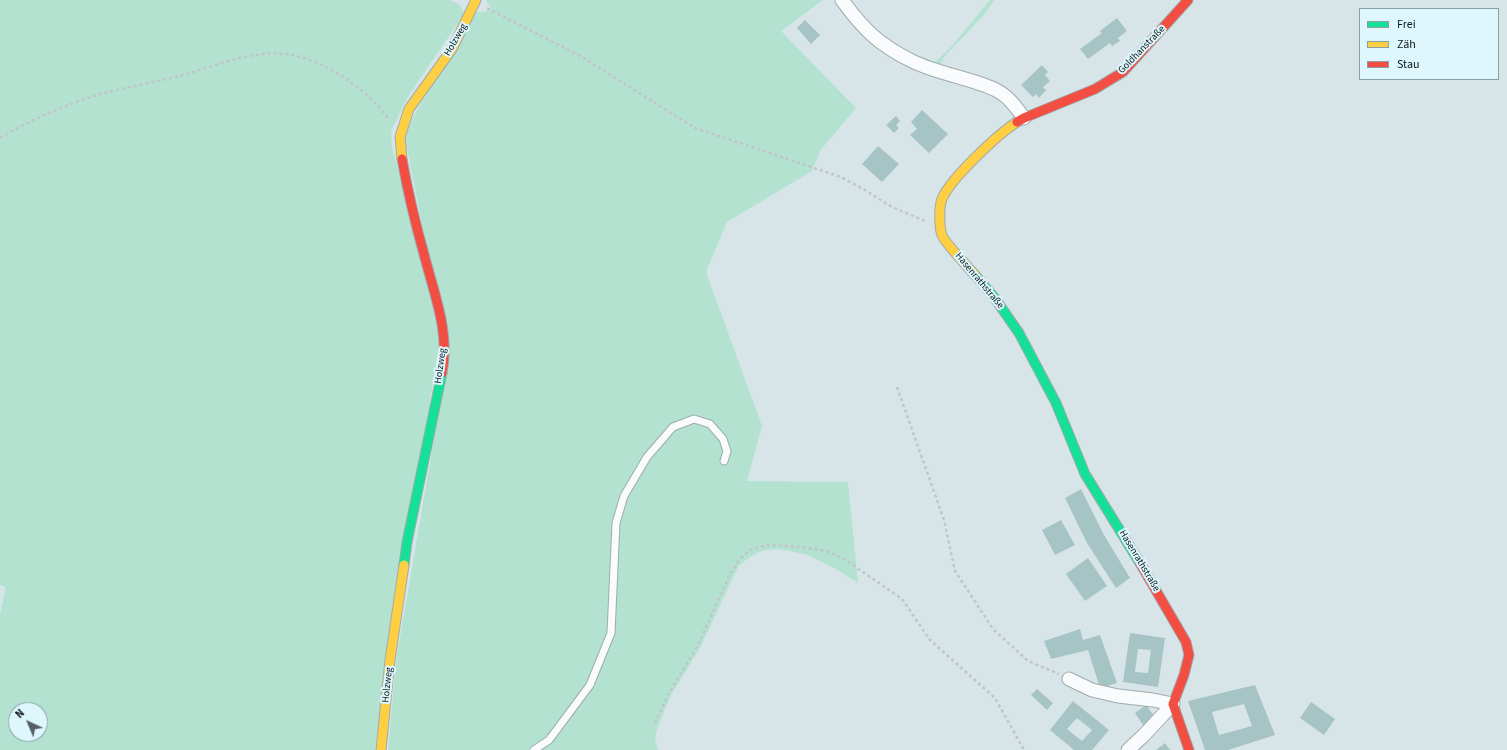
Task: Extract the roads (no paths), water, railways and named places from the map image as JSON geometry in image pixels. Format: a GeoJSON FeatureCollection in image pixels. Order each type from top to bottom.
{"type":"FeatureCollection","features":[{"type":"Feature","properties":{"kind":"street"},"geometry":{"type":"LineString","coordinates":[[842,0],[859,23],[874,38],[913,62],[997,90],[1012,102],[1024,118]]}},
{"type":"Feature","properties":{"kind":"street","name":"Goldhanstraße"},"geometry":{"type":"LineString","coordinates":[[1024,118],[1095,89],[1123,72],[1188,0]]}},
{"type":"Feature","properties":{"kind":"street","name":"Holzweg"},"geometry":{"type":"LineString","coordinates":[[380,750],[390,660],[407,542],[444,359],[444,329],[414,217],[402,160],[400,137],[409,109],[452,49],[472,1]]}},
{"type":"Feature","properties":{"kind":"street","name":"Hasenrathstraße"},"geometry":{"type":"LineString","coordinates":[[1024,118],[1008,128],[970,163],[949,188],[942,199],[940,214],[942,236],[994,297],[1019,333],[1056,403],[1085,474],[1148,576],[1186,642],[1189,655],[1184,675],[1173,704],[1128,750]]}},
{"type":"Feature","properties":{"kind":"street"},"geometry":{"type":"LineString","coordinates":[[1069,679],[1092,690],[1118,696],[1173,704],[1190,750]]}},
{"type":"Feature","properties":{"kind":"lane"},"geometry":{"type":"LineString","coordinates":[[534,750],[549,740],[590,686],[611,633],[616,523],[624,496],[647,457],[673,427],[694,419],[710,424],[723,439],[727,451],[724,461]]}}]}
